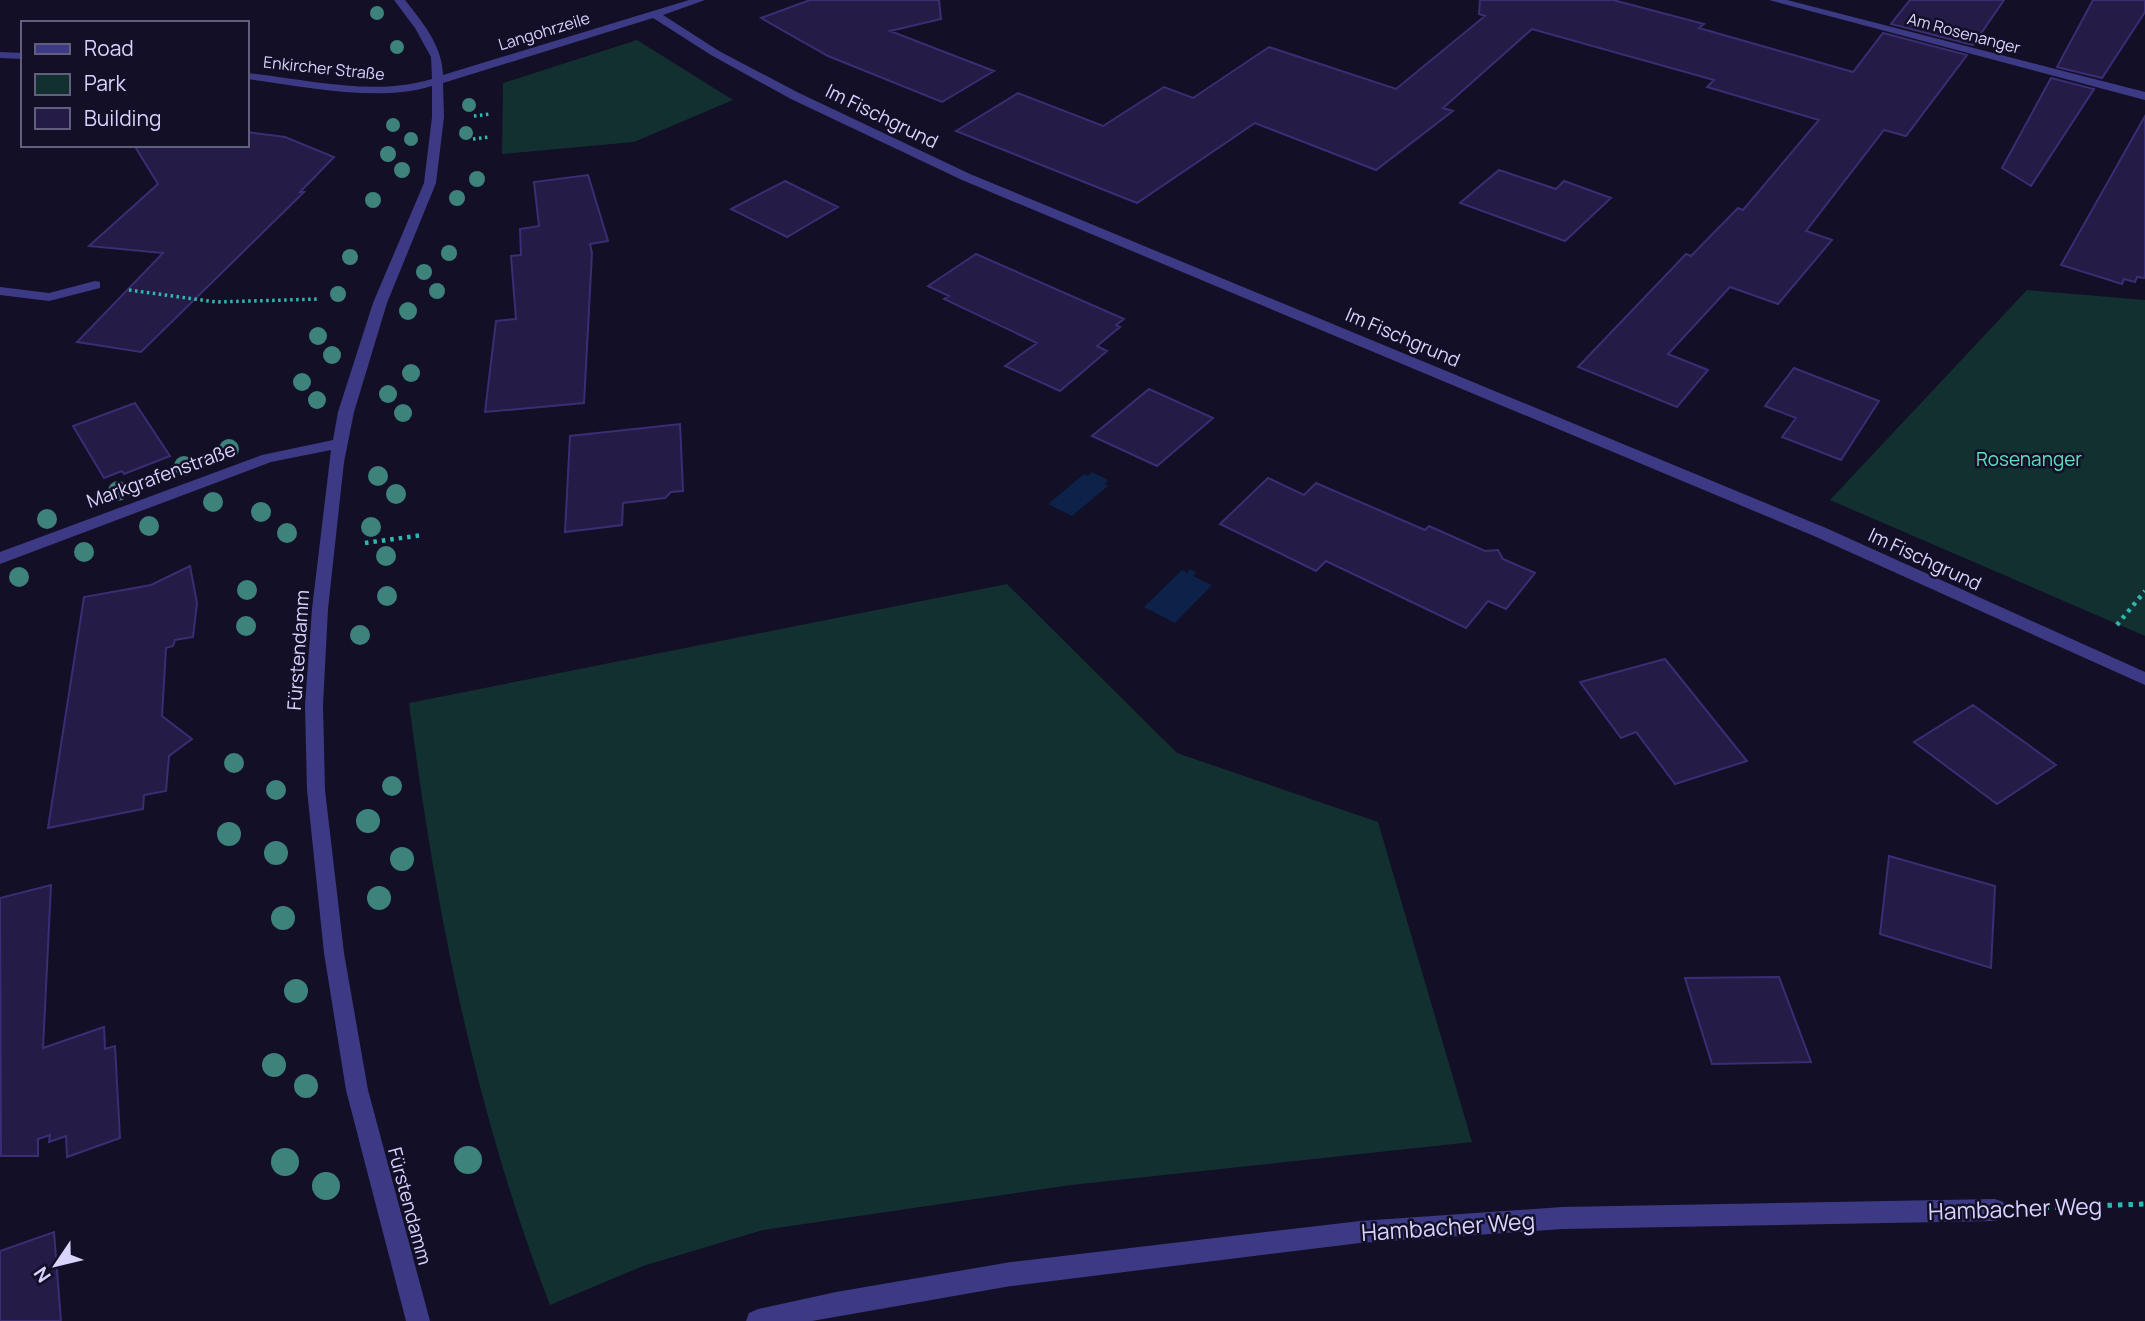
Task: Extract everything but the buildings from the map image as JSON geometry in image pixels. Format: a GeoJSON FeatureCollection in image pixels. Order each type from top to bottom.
{"type":"FeatureCollection","features":[{"type":"Feature","properties":{"kind":"street","name":"Fürstendamm"},"geometry":{"type":"LineString","coordinates":[[399,0],[420,27],[437,57],[438,117],[430,183],[372,326],[346,412],[320,609],[314,705],[316,790],[334,953],[357,1090],[418,1321]]}},
{"type":"Feature","properties":{"kind":"street","name":"Langohrzeile"},"geometry":{"type":"LineString","coordinates":[[438,81],[700,0]]}},
{"type":"Feature","properties":{"kind":"street","name":"Am Rosenanger"},"geometry":{"type":"LineString","coordinates":[[1774,0],[2145,96]]}},
{"type":"Feature","properties":{"kind":"street","name":"Im Fischgrund"},"geometry":{"type":"LineString","coordinates":[[654,14],[715,53],[795,96],[965,177],[1820,532],[2145,679]]}},
{"type":"Feature","properties":{"kind":"street"},"geometry":{"type":"LineString","coordinates":[[0,55],[21,56]]}},
{"type":"Feature","properties":{"kind":"street","name":"Enkircher Straße"},"geometry":{"type":"LineString","coordinates":[[248,76],[386,91],[407,90],[438,81]]}},
{"type":"Feature","properties":{"kind":"street"},"geometry":{"type":"LineString","coordinates":[[0,291],[49,297],[95,285]]}},
{"type":"Feature","properties":{"kind":"street","name":"Markgrafenstraße"},"geometry":{"type":"LineString","coordinates":[[0,558],[267,458],[340,443]]}},
{"type":"Feature","properties":{"kind":"street","name":"Hambacher Weg"},"geometry":{"type":"LineString","coordinates":[[758,1321],[836,1304],[1011,1274],[1360,1231],[1562,1218],[1995,1210]]}},
{"type":"Feature","properties":{"kind":"path"},"geometry":{"type":"LineString","coordinates":[[95,285],[216,302],[320,299]]}},
{"type":"Feature","properties":{"kind":"path"},"geometry":{"type":"LineString","coordinates":[[410,536],[423,535]]}},
{"type":"Feature","properties":{"kind":"path"},"geometry":{"type":"LineString","coordinates":[[2112,631],[2145,591]]}},
{"type":"Feature","properties":{"kind":"path","name":"Hambacher Weg"},"geometry":{"type":"LineString","coordinates":[[1995,1210],[2145,1204]]}},
{"type":"Feature","properties":{"kind":"green space"},"geometry":{"type":"Polygon","coordinates":[[[637,40],[733,100],[634,142],[502,154],[503,83],[637,40]]]}},
{"type":"Feature","properties":{"kind":"green space","name":"Rosenanger"},"geometry":{"type":"Polygon","coordinates":[[[2027,290],[2145,300],[2145,636],[1830,500],[2027,290]]]}},
{"type":"Feature","properties":{"kind":"green space"},"geometry":{"type":"Polygon","coordinates":[[[1007,584],[1177,753],[1378,822],[1472,1142],[1071,1185],[763,1230],[643,1266],[550,1305],[500,1158],[461,1008],[431,856],[409,703],[1007,584]]]}},
{"type":"Feature","properties":{"kind":"water"},"geometry":{"type":"Polygon","coordinates":[[[1092,472],[1108,480],[1105,484],[1108,486],[1072,516],[1048,504],[1084,474],[1088,476],[1092,472]]]}},
{"type":"Feature","properties":{"kind":"water"},"geometry":{"type":"Polygon","coordinates":[[[1190,569],[1196,572],[1193,576],[1212,585],[1175,623],[1144,607],[1182,570],[1187,573],[1190,569]]]}}]}
